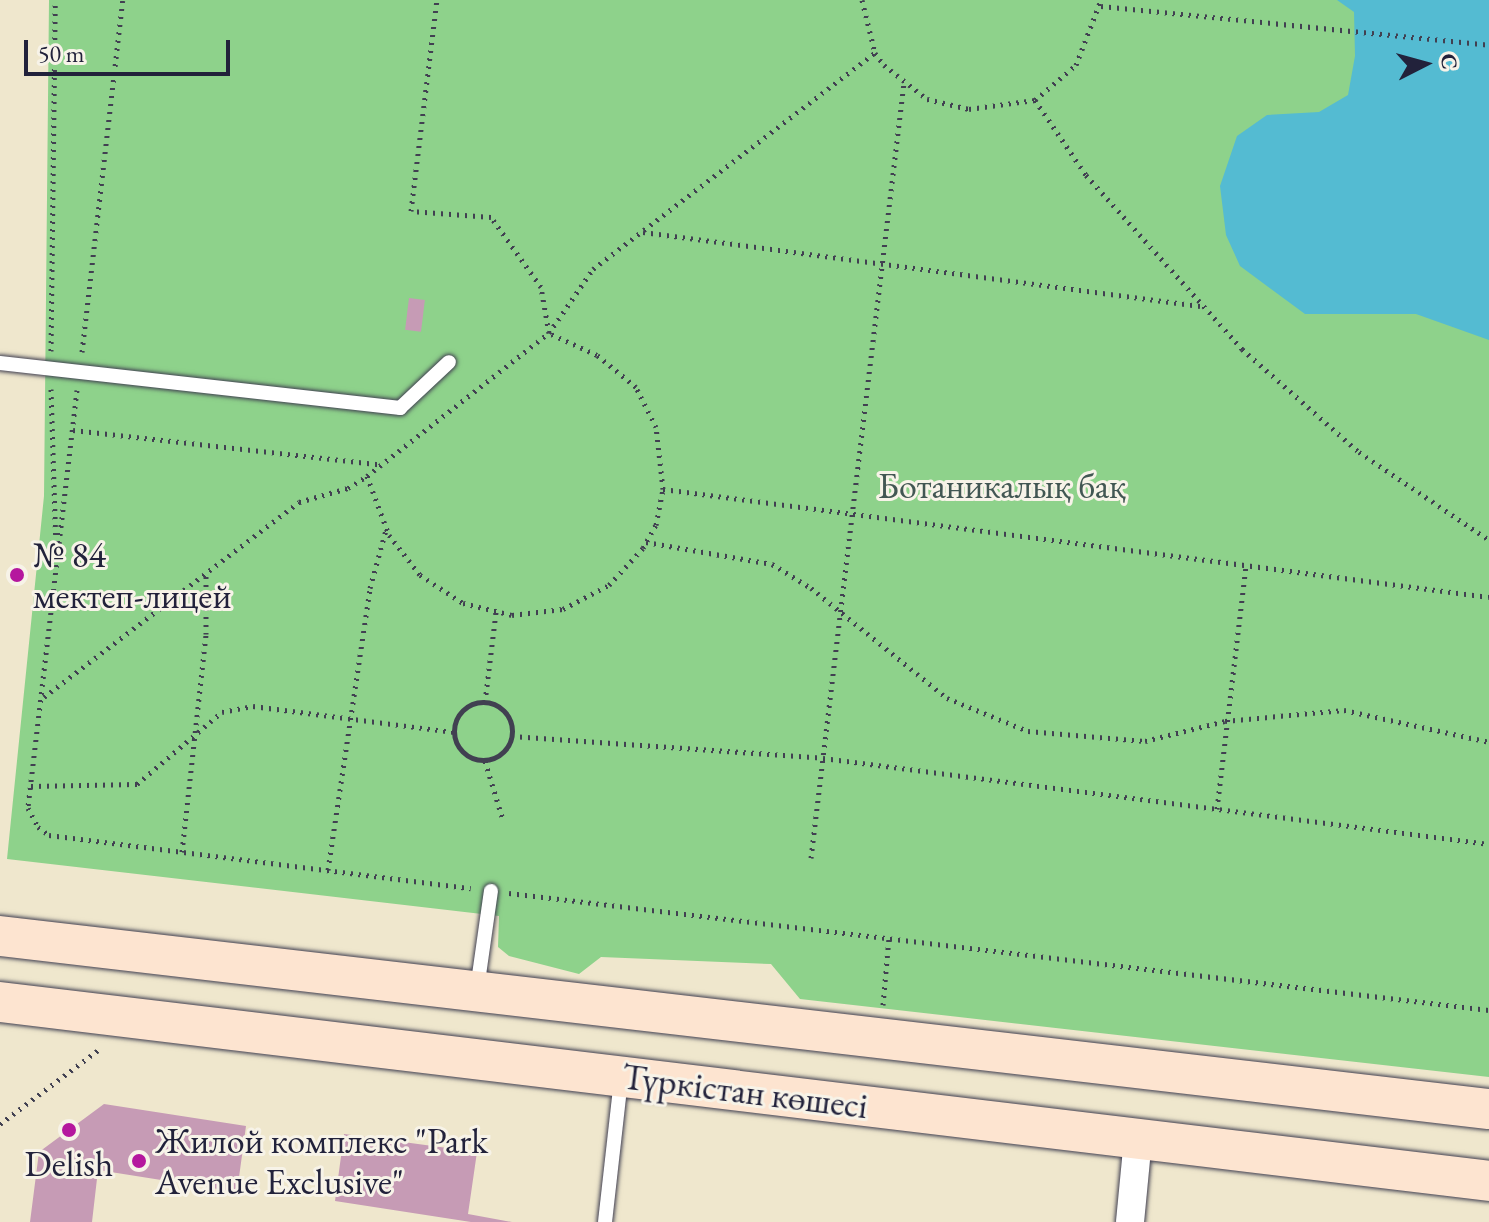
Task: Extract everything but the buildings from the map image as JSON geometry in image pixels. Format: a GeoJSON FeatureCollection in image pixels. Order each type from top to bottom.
{"type":"FeatureCollection","features":[{"type":"Feature","properties":{"kind":"main road","name":"Түркістан көшесі"},"geometry":{"type":"LineString","coordinates":[[0,936],[1489,1109]]}},
{"type":"Feature","properties":{"kind":"main road","name":"Түркістан көшесі"},"geometry":{"type":"LineString","coordinates":[[0,1002],[1489,1181]]}},
{"type":"Feature","properties":{"kind":"street"},"geometry":{"type":"LineString","coordinates":[[1130,1222],[1138,1139]]}},
{"type":"Feature","properties":{"kind":"lane"},"geometry":{"type":"LineString","coordinates":[[0,363],[400,408],[449,362]]}},
{"type":"Feature","properties":{"kind":"lane"},"geometry":{"type":"LineString","coordinates":[[477,991],[491,891]]}},
{"type":"Feature","properties":{"kind":"lane"},"geometry":{"type":"LineString","coordinates":[[605,1222],[622,1076]]}},
{"type":"Feature","properties":{"kind":"path"},"geometry":{"type":"LineString","coordinates":[[55,0],[51,370],[57,572]]}},
{"type":"Feature","properties":{"kind":"path"},"geometry":{"type":"LineString","coordinates":[[123,0],[28,808],[38,827],[49,835],[491,891],[1489,1010]]}},
{"type":"Feature","properties":{"kind":"path"},"geometry":{"type":"LineString","coordinates":[[367,476],[387,529],[402,556],[430,583],[463,603],[496,612],[538,614],[587,599],[627,568],[646,542],[663,489],[656,427],[636,387],[597,355],[549,333],[541,287],[491,217],[411,211],[437,0]]}},
{"type":"Feature","properties":{"kind":"path"},"geometry":{"type":"LineString","coordinates":[[862,0],[875,53],[904,83],[927,99],[969,109],[1035,100],[1076,65],[1101,3],[1489,45]]}},
{"type":"Feature","properties":{"kind":"path"},"geometry":{"type":"LineString","coordinates":[[811,858],[904,83]]}},
{"type":"Feature","properties":{"kind":"path"},"geometry":{"type":"LineString","coordinates":[[1035,100],[1086,175],[1200,306],[1359,452],[1489,540]]}},
{"type":"Feature","properties":{"kind":"path"},"geometry":{"type":"LineString","coordinates":[[642,232],[1200,306]]}},
{"type":"Feature","properties":{"kind":"path"},"geometry":{"type":"LineString","coordinates":[[73,430],[379,464]]}},
{"type":"Feature","properties":{"kind":"path"},"geometry":{"type":"LineString","coordinates":[[663,489],[1489,597]]}},
{"type":"Feature","properties":{"kind":"path"},"geometry":{"type":"LineString","coordinates":[[328,870],[370,588],[387,529]]}},
{"type":"Feature","properties":{"kind":"path"},"geometry":{"type":"LineString","coordinates":[[646,542],[772,564],[841,611],[947,698],[1028,731],[1145,741],[1225,721],[1344,710],[1489,742]]}},
{"type":"Feature","properties":{"kind":"path"},"geometry":{"type":"LineString","coordinates":[[1217,809],[1225,721],[1246,565]]}},
{"type":"Feature","properties":{"kind":"path"},"geometry":{"type":"LineString","coordinates":[[182,852],[206,634],[206,573]]}},
{"type":"Feature","properties":{"kind":"path"},"geometry":{"type":"LineString","coordinates":[[485,702],[496,612]]}},
{"type":"Feature","properties":{"kind":"path"},"geometry":{"type":"LineString","coordinates":[[485,702],[503,710],[512,736],[503,753],[485,761],[460,750],[454,732],[460,713],[485,702]]}},
{"type":"Feature","properties":{"kind":"path"},"geometry":{"type":"LineString","coordinates":[[31,786],[137,784],[222,712],[253,706],[454,732]]}},
{"type":"Feature","properties":{"kind":"path"},"geometry":{"type":"LineString","coordinates":[[512,736],[823,758],[1489,844]]}},
{"type":"Feature","properties":{"kind":"path"},"geometry":{"type":"LineString","coordinates":[[485,761],[503,820]]}},
{"type":"Feature","properties":{"kind":"path"},"geometry":{"type":"LineString","coordinates":[[882,1006],[889,938]]}},
{"type":"Feature","properties":{"kind":"path"},"geometry":{"type":"LineString","coordinates":[[0,1124],[102,1047]]}},
{"type":"Feature","properties":{"kind":"green space","name":"Ботаникалық бақ"},"geometry":{"type":"Polygon","coordinates":[[[49,0],[1489,0],[1489,1077],[800,999],[771,964],[601,957],[579,974],[509,956],[498,947],[499,916],[7,859],[44,496],[49,0]]]}},
{"type":"Feature","properties":{"kind":"water"},"geometry":{"type":"Polygon","coordinates":[[[1337,0],[1489,0],[1489,340],[1416,314],[1305,314],[1240,266],[1226,235],[1220,186],[1237,136],[1267,115],[1319,112],[1348,95],[1355,56],[1354,12],[1337,0]]]}},
{"type":"Feature","properties":{"kind":"place","name":"№ 84 мектеп-лицей"},"geometry":{"type":"Point","coordinates":[17,575]}},
{"type":"Feature","properties":{"kind":"place","name":"Delish"},"geometry":{"type":"Point","coordinates":[69,1130]}},
{"type":"Feature","properties":{"kind":"place","name":"Жилой комплекс \"Park Avenue Exclusive\""},"geometry":{"type":"Point","coordinates":[139,1161]}}]}
